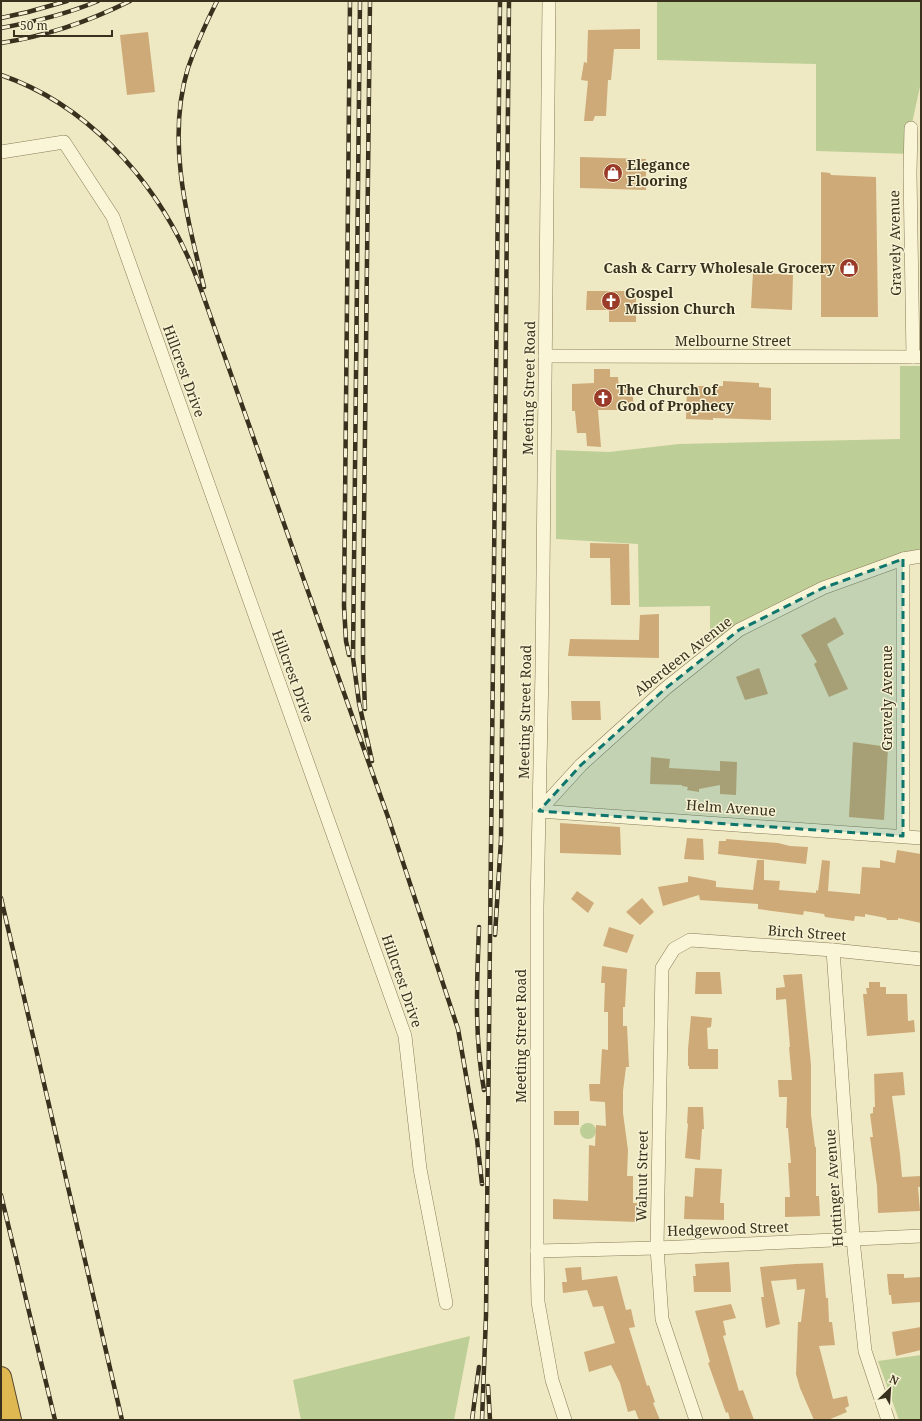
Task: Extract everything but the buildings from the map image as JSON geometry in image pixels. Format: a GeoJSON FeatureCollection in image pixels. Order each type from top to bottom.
{"type":"FeatureCollection","features":[{"type":"Feature","properties":{"kind":"highway"},"geometry":{"type":"LineString","coordinates":[[1,1376],[11,1420]]}},
{"type":"Feature","properties":{"kind":"street","name":"Meeting Street Road"},"geometry":{"type":"LineString","coordinates":[[549,1],[537,907],[537,1251],[538,1302],[552,1380],[565,1420]]}},
{"type":"Feature","properties":{"kind":"street","name":"Gravely Avenue"},"geometry":{"type":"LineString","coordinates":[[911,128],[910,174],[917,357]]}},
{"type":"Feature","properties":{"kind":"street","name":"Hillcrest Drive"},"geometry":{"type":"LineString","coordinates":[[1,152],[64,142],[113,217],[405,1036],[420,1169],[446,1302]]}},
{"type":"Feature","properties":{"kind":"street","name":"Melbourne Street"},"geometry":{"type":"LineString","coordinates":[[545,356],[917,357]]}},
{"type":"Feature","properties":{"kind":"street","name":"Aberdeen Avenue"},"geometry":{"type":"LineString","coordinates":[[539,811],[581,765],[666,688],[739,630],[824,588],[903,559],[921,556]]}},
{"type":"Feature","properties":{"kind":"street","name":"Gravely Avenue"},"geometry":{"type":"LineString","coordinates":[[903,559],[903,836]]}},
{"type":"Feature","properties":{"kind":"street","name":"Helm Avenue"},"geometry":{"type":"LineString","coordinates":[[539,811],[921,838]]}},
{"type":"Feature","properties":{"kind":"street","name":"Birch Street"},"geometry":{"type":"LineString","coordinates":[[690,940],[833,950],[921,959]]}},
{"type":"Feature","properties":{"kind":"street","name":"Walnut Street"},"geometry":{"type":"LineString","coordinates":[[690,940],[674,949],[662,968],[657,1248],[662,1319],[696,1420]]}},
{"type":"Feature","properties":{"kind":"street","name":"Hottinger Avenue"},"geometry":{"type":"LineString","coordinates":[[833,950],[854,1240],[865,1351],[888,1420]]}},
{"type":"Feature","properties":{"kind":"street","name":"Hedgewood Street"},"geometry":{"type":"LineString","coordinates":[[537,1251],[657,1248],[921,1236]]}},
{"type":"Feature","properties":{"kind":"highlighted area"},"geometry":{"type":"Polygon","coordinates":[[[903,559],[903,836],[539,811],[581,765],[666,688],[739,630],[823,588],[903,559]]]}},
{"type":"Feature","properties":{"kind":"green space"},"geometry":{"type":"Polygon","coordinates":[[[657,1],[921,1],[921,82],[911,128],[911,154],[816,151],[816,64],[657,60],[657,1]]]}},
{"type":"Feature","properties":{"kind":"green space"},"geometry":{"type":"Polygon","coordinates":[[[900,366],[921,366],[921,556],[823,588],[720,645],[710,634],[710,606],[639,607],[638,544],[556,539],[556,450],[609,452],[679,444],[900,439],[900,366]]]}},
{"type":"Feature","properties":{"kind":"green space"},"geometry":{"type":"Polygon","coordinates":[[[588,1123],[595,1128],[596,1131],[591,1138],[588,1139],[581,1134],[580,1131],[585,1124],[588,1123]]]}},
{"type":"Feature","properties":{"kind":"green space"},"geometry":{"type":"Polygon","coordinates":[[[470,1336],[454,1420],[301,1420],[293,1380],[470,1336]]]}},
{"type":"Feature","properties":{"kind":"green space"},"geometry":{"type":"Polygon","coordinates":[[[921,1355],[921,1420],[899,1420],[878,1361],[921,1355]]]}},
{"type":"Feature","properties":{"kind":"railway"},"geometry":{"type":"LineString","coordinates":[[1,18],[67,1]]}},
{"type":"Feature","properties":{"kind":"railway"},"geometry":{"type":"LineString","coordinates":[[1,28],[50,17],[98,1]]}},
{"type":"Feature","properties":{"kind":"railway"},"geometry":{"type":"LineString","coordinates":[[1,43],[35,36],[67,27],[130,1]]}},
{"type":"Feature","properties":{"kind":"railway"},"geometry":{"type":"LineString","coordinates":[[204,287],[191,233],[181,178],[179,123],[182,95],[188,68],[201,34],[217,1]]}},
{"type":"Feature","properties":{"kind":"railway"},"geometry":{"type":"LineString","coordinates":[[349,655],[346,641],[344,606],[350,1]]}},
{"type":"Feature","properties":{"kind":"railway"},"geometry":{"type":"LineString","coordinates":[[360,1],[353,658],[359,703],[372,761]]}},
{"type":"Feature","properties":{"kind":"railway"},"geometry":{"type":"LineString","coordinates":[[365,709],[363,607],[370,1]]}},
{"type":"Feature","properties":{"kind":"railway"},"geometry":{"type":"LineString","coordinates":[[482,1420],[486,1316],[500,1]]}},
{"type":"Feature","properties":{"kind":"railway"},"geometry":{"type":"LineString","coordinates":[[495,935],[501,840],[509,1]]}},
{"type":"Feature","properties":{"kind":"railway"},"geometry":{"type":"LineString","coordinates":[[1,75],[32,88],[61,104],[88,124],[113,147],[156,199],[173,227],[192,266],[388,817],[458,1029],[477,1139],[482,1184]]}},
{"type":"Feature","properties":{"kind":"railway"},"geometry":{"type":"LineString","coordinates":[[1,898],[122,1420]]}},
{"type":"Feature","properties":{"kind":"railway"},"geometry":{"type":"LineString","coordinates":[[479,927],[477,1029],[484,1090]]}},
{"type":"Feature","properties":{"kind":"railway"},"geometry":{"type":"LineString","coordinates":[[1,1195],[55,1420]]}},
{"type":"Feature","properties":{"kind":"railway"},"geometry":{"type":"LineString","coordinates":[[472,1420],[479,1367]]}},
{"type":"Feature","properties":{"kind":"railway"},"geometry":{"type":"LineString","coordinates":[[488,1386],[490,1420]]}},
{"type":"Feature","properties":{"kind":"place","name":"Elegance Flooring"},"geometry":{"type":"Point","coordinates":[613,173]}},
{"type":"Feature","properties":{"kind":"place","name":"Cash & Carry Wholesale Grocery"},"geometry":{"type":"Point","coordinates":[849,268]}},
{"type":"Feature","properties":{"kind":"place","name":"Gospel Mission Church"},"geometry":{"type":"Point","coordinates":[611,301]}},
{"type":"Feature","properties":{"kind":"place","name":"The Church of God of Prophecy"},"geometry":{"type":"Point","coordinates":[603,398]}}]}
